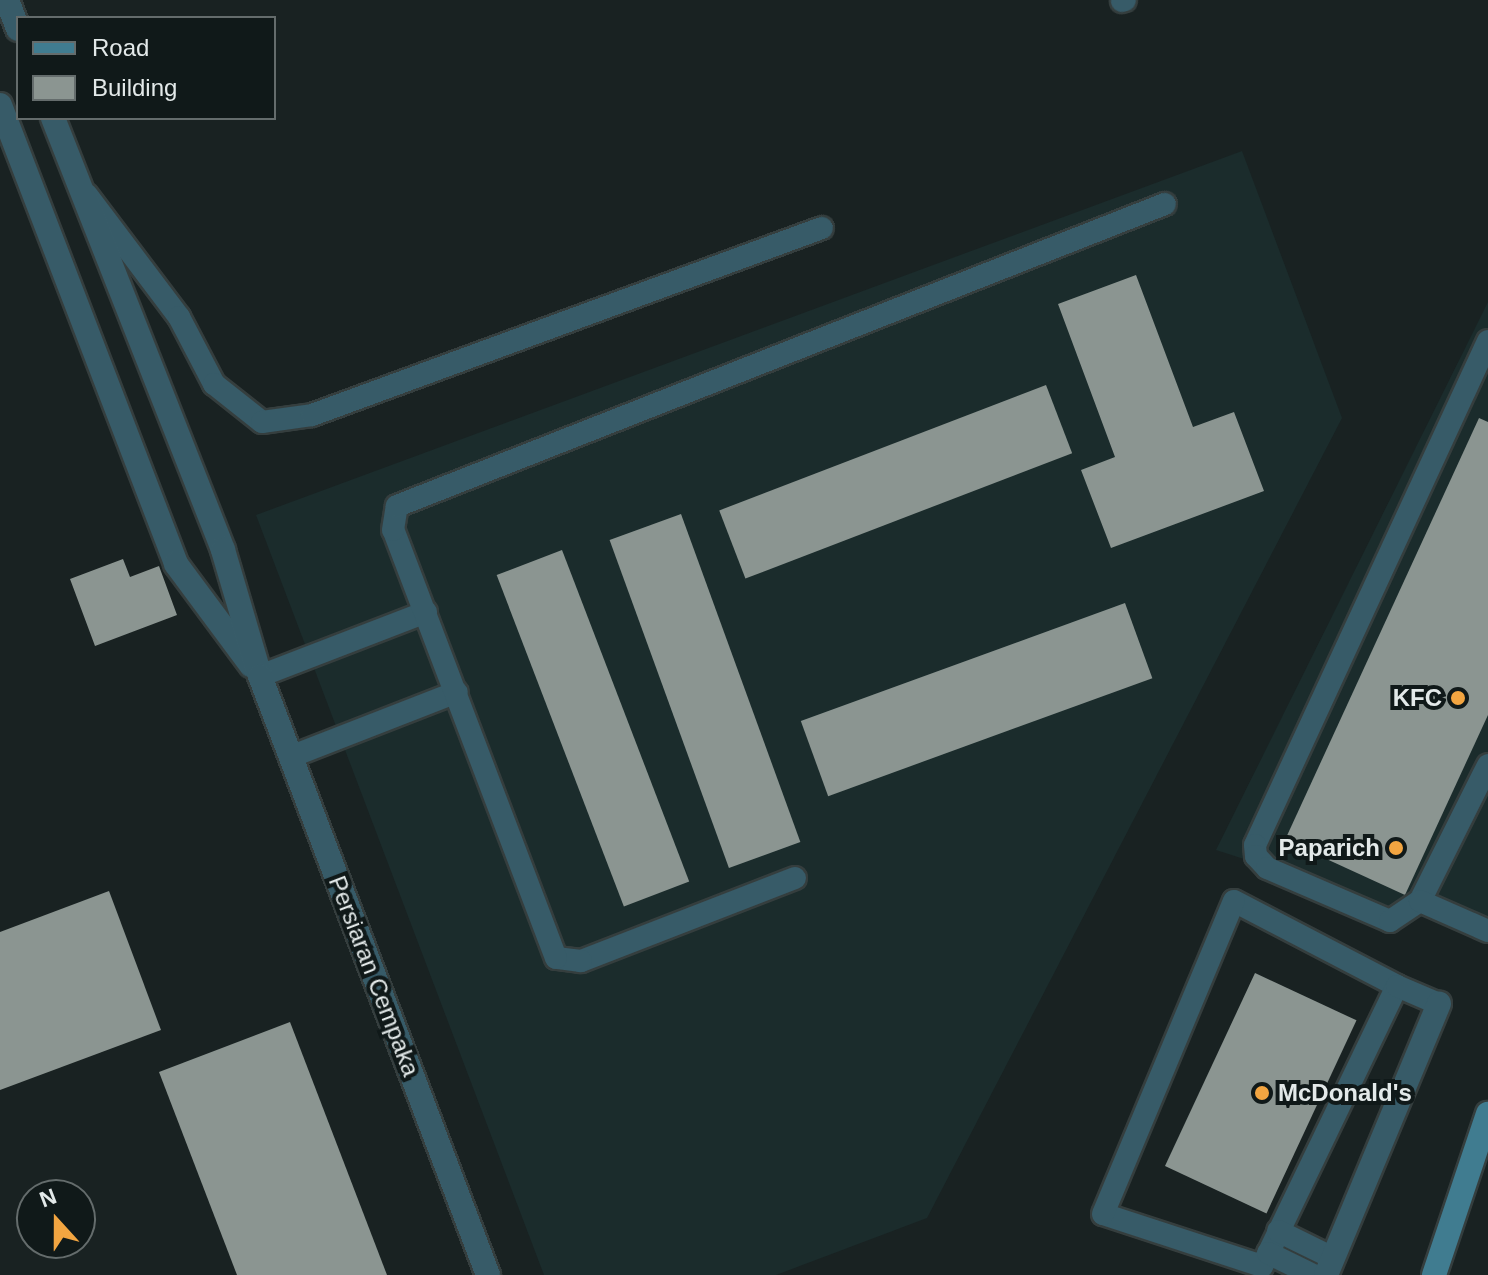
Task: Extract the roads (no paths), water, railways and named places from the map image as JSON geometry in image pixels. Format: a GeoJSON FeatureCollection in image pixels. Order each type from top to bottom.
{"type":"FeatureCollection","features":[{"type":"Feature","properties":{"kind":"main road"},"geometry":{"type":"LineString","coordinates":[[1434,1275],[1488,1114]]}},
{"type":"Feature","properties":{"kind":"street"},"geometry":{"type":"LineString","coordinates":[[7,0],[16,24]]}},
{"type":"Feature","properties":{"kind":"street"},"geometry":{"type":"LineString","coordinates":[[0,105],[176,564],[260,676]]}},
{"type":"Feature","properties":{"kind":"street"},"geometry":{"type":"LineString","coordinates":[[54,120],[223,550],[260,676]]}},
{"type":"Feature","properties":{"kind":"street","name":"Persiaran Cempaka"},"geometry":{"type":"LineString","coordinates":[[260,676],[488,1275]]}},
{"type":"Feature","properties":{"kind":"street"},"geometry":{"type":"LineString","coordinates":[[1329,1267],[1439,1004]]}},
{"type":"Feature","properties":{"kind":"lane"},"geometry":{"type":"LineString","coordinates":[[79,184],[179,317],[214,384],[262,422],[312,415],[822,228]]}},
{"type":"Feature","properties":{"kind":"lane"},"geometry":{"type":"LineString","coordinates":[[795,878],[581,961],[556,958],[393,530],[392,517],[407,498],[1165,204]]}},
{"type":"Feature","properties":{"kind":"lane"},"geometry":{"type":"LineString","coordinates":[[1488,341],[1255,845],[1267,868],[1390,921],[1420,901],[1488,765]]}},
{"type":"Feature","properties":{"kind":"lane"},"geometry":{"type":"LineString","coordinates":[[260,676],[426,612]]}},
{"type":"Feature","properties":{"kind":"lane"},"geometry":{"type":"LineString","coordinates":[[290,757],[457,692]]}},
{"type":"Feature","properties":{"kind":"lane"},"geometry":{"type":"LineString","coordinates":[[1397,986],[1262,1266],[1103,1214],[1234,901],[1397,986],[1439,1004]]}},
{"type":"Feature","properties":{"kind":"lane"},"geometry":{"type":"LineString","coordinates":[[1420,901],[1488,931]]}},
{"type":"Feature","properties":{"kind":"lane"},"geometry":{"type":"LineString","coordinates":[[1278,1231],[1329,1267]]}},
{"type":"Feature","properties":{"kind":"lane"},"geometry":{"type":"LineString","coordinates":[[1268,1253],[1313,1275]]}},
{"type":"Feature","properties":{"kind":"place","name":"KFC"},"geometry":{"type":"Point","coordinates":[1458,698]}},
{"type":"Feature","properties":{"kind":"place","name":"Paparich"},"geometry":{"type":"Point","coordinates":[1396,848]}},
{"type":"Feature","properties":{"kind":"place","name":"McDonald's"},"geometry":{"type":"Point","coordinates":[1262,1093]}}]}
